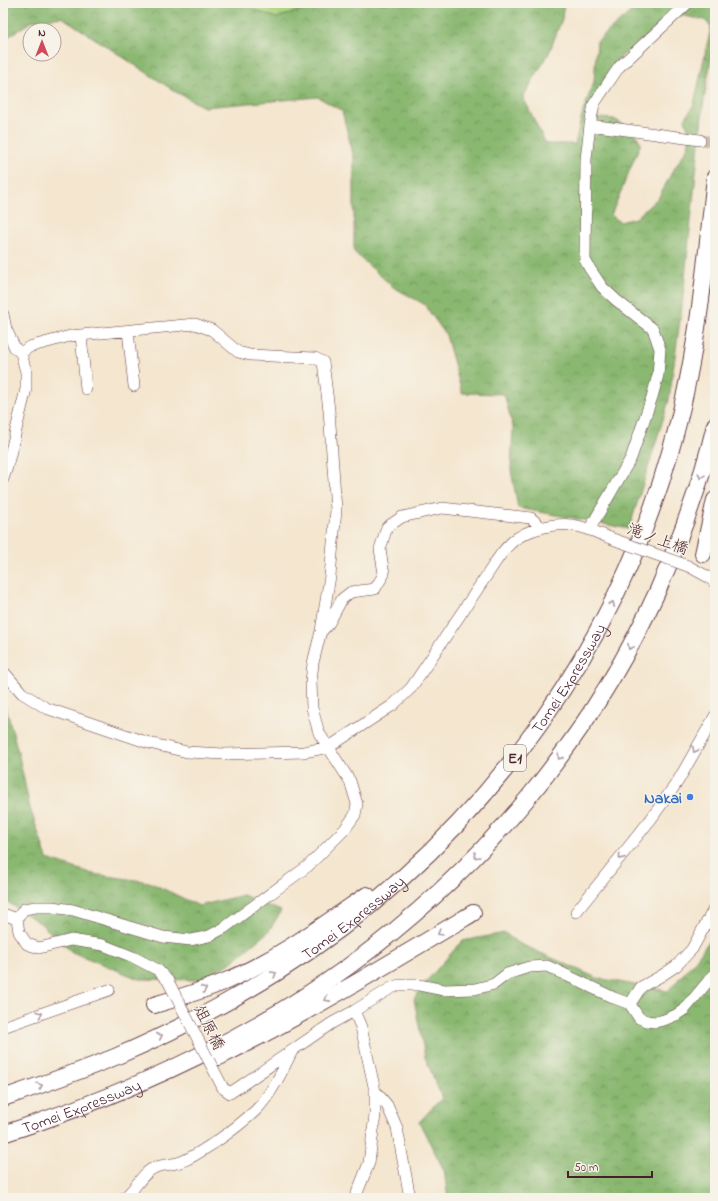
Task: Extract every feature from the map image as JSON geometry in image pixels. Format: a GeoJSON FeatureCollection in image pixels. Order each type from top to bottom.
{"type":"FeatureCollection","features":[{"type":"Feature","properties":{"kind":"highway","name":"Tomei Expressway"},"geometry":{"type":"LineString","coordinates":[[3,1098],[56,1080],[118,1056],[171,1031],[226,1002],[276,973],[349,922],[387,892],[456,826],[518,754],[564,688],[590,647],[629,568],[662,482],[672,449],[692,360],[703,288],[715,177]]}},
{"type":"Feature","properties":{"kind":"highway","name":"Tomei Expressway"},"geometry":{"type":"LineString","coordinates":[[3,1135],[60,1115],[137,1084],[185,1062],[264,1020],[349,966],[392,933],[451,882],[503,828],[528,799],[575,736],[614,675],[634,640],[648,611],[679,538],[695,496],[715,425]]}},
{"type":"Feature","properties":{"kind":"highway"},"geometry":{"type":"LineString","coordinates":[[703,554],[715,500]]}},
{"type":"Feature","properties":{"kind":"highway"},"geometry":{"type":"LineString","coordinates":[[154,1005],[194,993],[227,980],[268,960],[305,939],[369,894],[404,864],[453,816],[564,688]]}},
{"type":"Feature","properties":{"kind":"highway"},"geometry":{"type":"LineString","coordinates":[[3,1135],[50,1124],[102,1107],[193,1069],[253,1040],[375,972],[473,913]]}},
{"type":"Feature","properties":{"kind":"street"},"geometry":{"type":"LineString","coordinates":[[590,530],[631,458],[658,375],[660,349],[653,329],[602,287],[585,260],[586,159],[590,125],[594,104],[619,67],[688,3]]}},
{"type":"Feature","properties":{"kind":"street"},"geometry":{"type":"LineString","coordinates":[[590,125],[700,140]]}},
{"type":"Feature","properties":{"kind":"street"},"geometry":{"type":"LineString","coordinates":[[3,314],[6,329],[14,348],[21,353],[26,372],[26,389],[3,479]]}},
{"type":"Feature","properties":{"kind":"street"},"geometry":{"type":"LineString","coordinates":[[3,914],[17,919],[24,909],[52,907],[73,910],[163,937],[191,940],[208,936],[224,928],[308,866],[345,829],[355,815],[357,804],[350,781],[319,733],[312,708],[312,669],[321,631],[330,576],[336,510],[329,410],[323,362],[315,358],[250,355],[238,352],[212,330],[195,324],[70,336],[29,347],[21,353]]}},
{"type":"Feature","properties":{"kind":"street"},"geometry":{"type":"LineString","coordinates":[[128,330],[134,386]]}},
{"type":"Feature","properties":{"kind":"street"},"geometry":{"type":"LineString","coordinates":[[80,335],[86,389]]}},
{"type":"Feature","properties":{"kind":"street"},"geometry":{"type":"LineString","coordinates":[[3,672],[22,693],[46,708],[164,747],[186,752],[224,754],[304,752],[329,747],[393,705],[411,688],[502,553],[512,541],[541,527],[531,518],[442,508],[402,517],[387,527],[380,549],[384,574],[376,589],[352,592],[342,599],[329,622],[321,631]]}},
{"type":"Feature","properties":{"kind":"street","name":"滝ノ上橋"},"geometry":{"type":"LineString","coordinates":[[541,527],[572,525],[590,530],[688,566],[710,578],[715,583]]}},
{"type":"Feature","properties":{"kind":"street"},"geometry":{"type":"LineString","coordinates":[[576,912],[651,819],[678,781],[715,716]]}},
{"type":"Feature","properties":{"kind":"street"},"geometry":{"type":"LineString","coordinates":[[630,1004],[640,987],[676,966],[692,949],[715,907]]}},
{"type":"Feature","properties":{"kind":"street","name":"俎原橋"},"geometry":{"type":"LineString","coordinates":[[17,919],[19,932],[27,944],[39,948],[71,940],[103,945],[133,957],[158,970],[168,981],[223,1088],[230,1093],[292,1051]]}},
{"type":"Feature","properties":{"kind":"street"},"geometry":{"type":"LineString","coordinates":[[124,1198],[145,1174],[156,1167],[182,1162],[196,1155],[229,1132],[256,1110],[270,1092],[292,1051],[332,1023],[391,988],[400,985],[419,985],[444,990],[475,989],[494,984],[507,974],[528,967],[547,966],[614,998],[630,1004],[639,1018],[655,1022],[676,1015],[685,1009],[715,973]]}},
{"type":"Feature","properties":{"kind":"street"},"geometry":{"type":"LineString","coordinates":[[3,1028],[109,990]]}},
{"type":"Feature","properties":{"kind":"street"},"geometry":{"type":"LineString","coordinates":[[354,1011],[361,1026],[376,1091],[375,1115],[369,1163],[355,1198]]}},
{"type":"Feature","properties":{"kind":"street"},"geometry":{"type":"LineString","coordinates":[[376,1091],[387,1105],[397,1128],[410,1198]]}},
{"type":"Feature","properties":{"kind":"green space"},"geometry":{"type":"Polygon","coordinates":[[[3,3],[245,3],[252,9],[277,18],[321,3],[564,3],[562,19],[549,53],[523,97],[546,144],[575,144],[583,111],[594,82],[597,41],[641,3],[715,3],[715,35],[703,106],[682,306],[669,400],[629,529],[518,508],[511,470],[513,427],[504,394],[462,393],[446,335],[424,304],[393,287],[354,252],[354,158],[342,111],[318,97],[204,107],[176,92],[62,17],[22,22],[22,28],[8,37],[3,43],[3,3]],[[674,14],[623,55],[607,73],[613,79],[597,107],[598,118],[614,119],[633,130],[641,143],[611,215],[620,222],[636,218],[659,197],[688,147],[690,135],[685,119],[694,104],[711,27],[705,20],[674,14]]]}},
{"type":"Feature","properties":{"kind":"green space"},"geometry":{"type":"Polygon","coordinates":[[[166,3],[398,3],[276,29],[166,3]]]}},
{"type":"Feature","properties":{"kind":"green space"},"geometry":{"type":"Polygon","coordinates":[[[3,705],[6,708],[18,752],[30,808],[47,859],[93,874],[149,882],[199,906],[243,895],[281,911],[269,931],[229,964],[198,980],[139,979],[72,952],[40,923],[3,899],[3,705]]]}},
{"type":"Feature","properties":{"kind":"green space"},"geometry":{"type":"Polygon","coordinates":[[[505,933],[516,942],[597,978],[668,991],[694,962],[715,933],[715,1198],[448,1198],[444,1170],[419,1122],[442,1098],[425,1057],[414,999],[425,983],[462,941],[505,933]]]}},
{"type":"Feature","properties":{"kind":"tunnel"},"geometry":{"type":"LineString","coordinates":[[700,140],[715,142]]}},
{"type":"Feature","properties":{"kind":"place","name":"Nakai"},"geometry":{"type":"Point","coordinates":[690,797]}}]}
